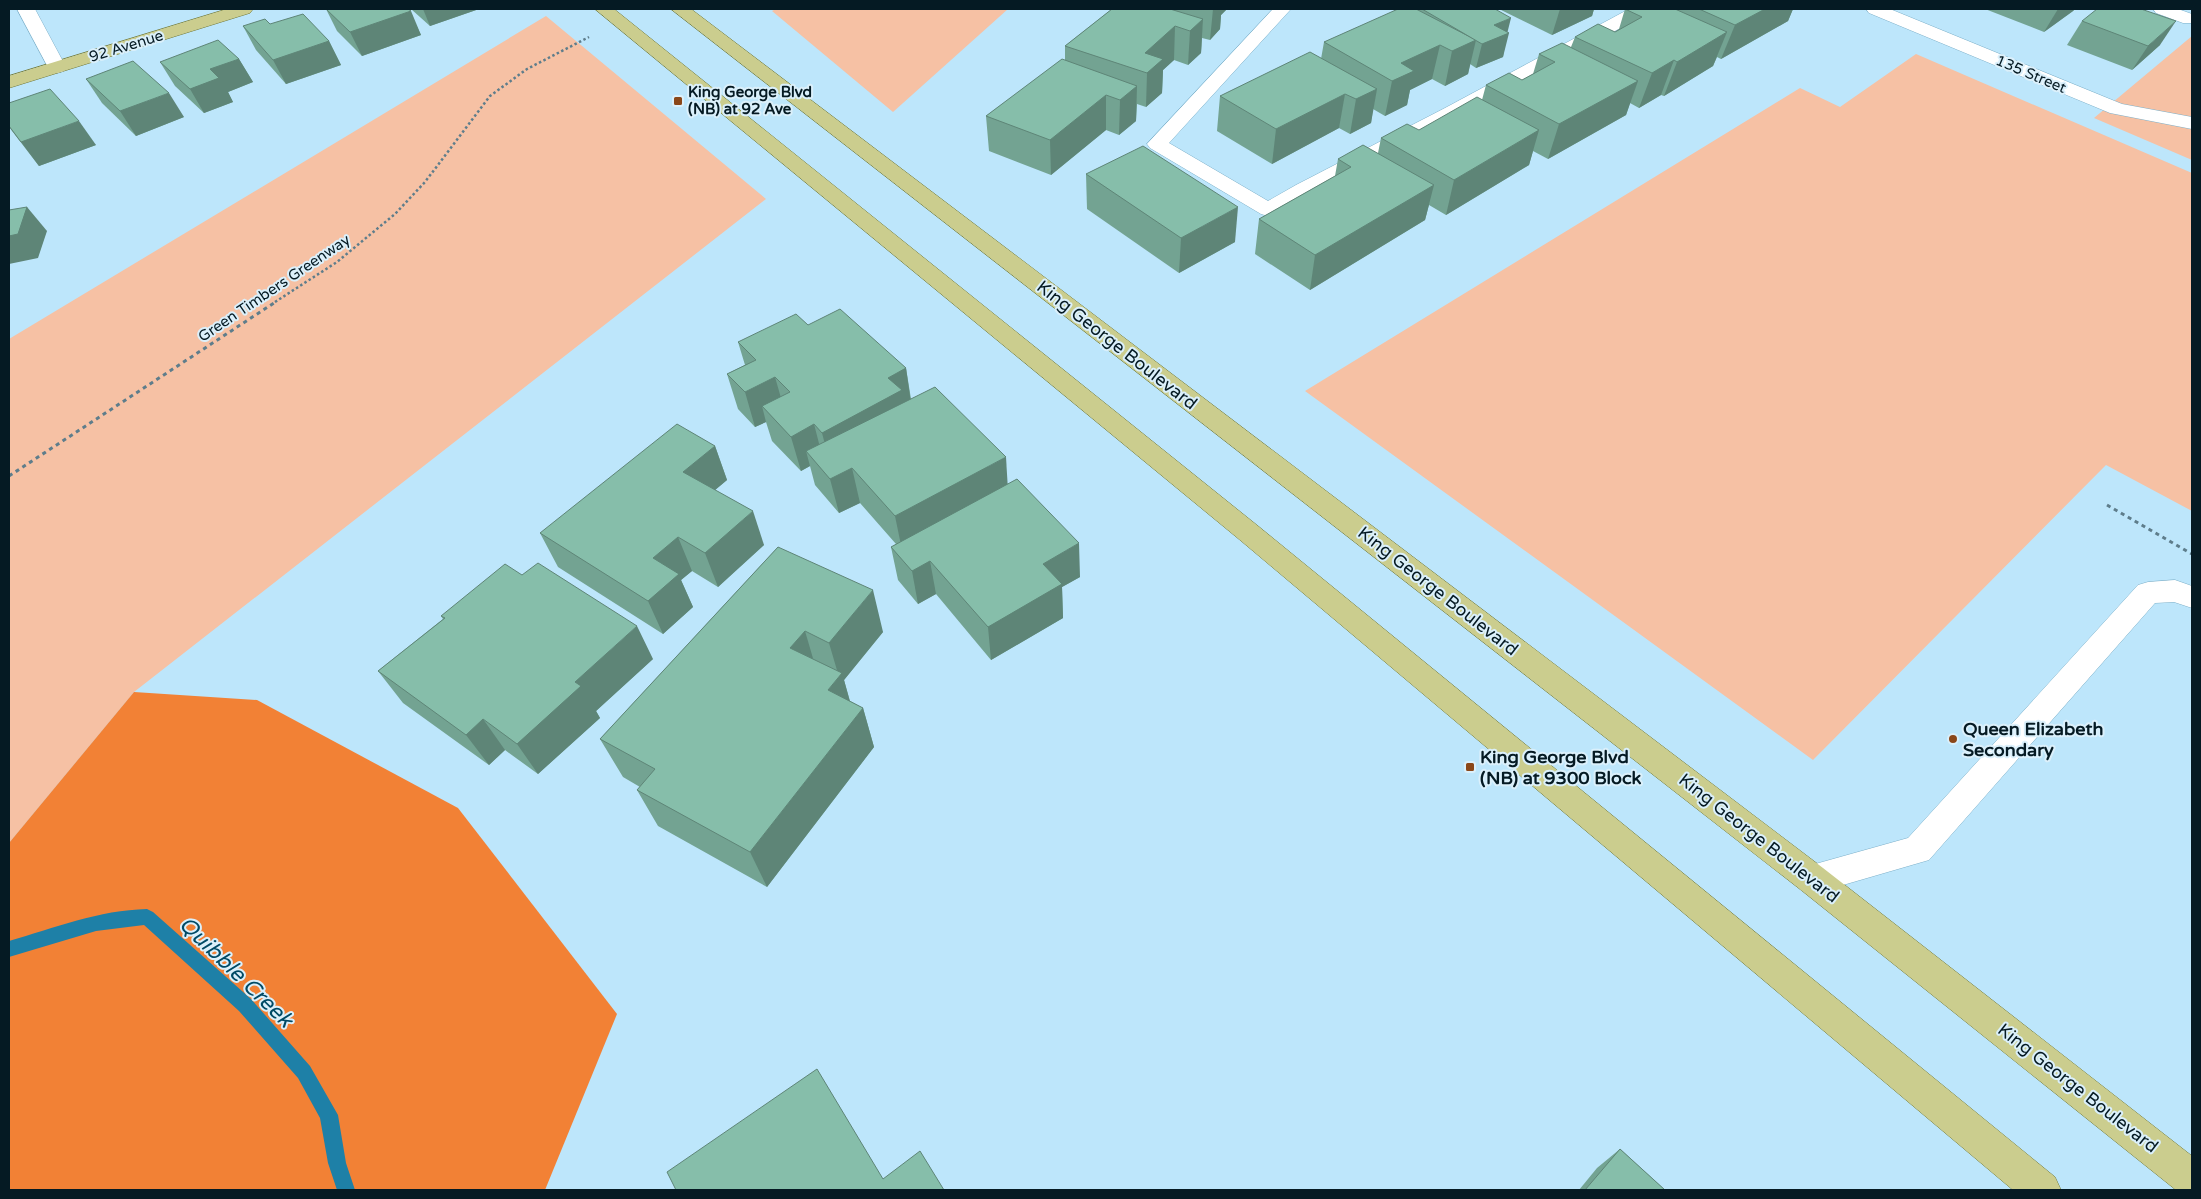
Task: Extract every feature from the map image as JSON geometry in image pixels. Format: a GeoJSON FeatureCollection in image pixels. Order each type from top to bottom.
{"type":"FeatureCollection","features":[{"type":"Feature","properties":{"kind":"main road","name":"92 Avenue"},"geometry":{"type":"LineString","coordinates":[[9,82],[244,9]]}},
{"type":"Feature","properties":{"kind":"main road"},"geometry":{"type":"LineString","coordinates":[[604,9],[1257,539],[2042,1190]]}},
{"type":"Feature","properties":{"kind":"main road","name":"King George Boulevard"},"geometry":{"type":"LineString","coordinates":[[680,9],[1812,879],[2192,1178]]}},
{"type":"Feature","properties":{"kind":"street"},"geometry":{"type":"LineString","coordinates":[[26,9],[56,68]]}},
{"type":"Feature","properties":{"kind":"street"},"geometry":{"type":"LineString","coordinates":[[1282,9],[1157,144],[1268,210],[1303,189],[1452,112],[1640,10],[1638,9]]}},
{"type":"Feature","properties":{"kind":"street","name":"135 Street"},"geometry":{"type":"LineString","coordinates":[[1875,9],[2117,109],[2192,123]]}},
{"type":"Feature","properties":{"kind":"street"},"geometry":{"type":"LineString","coordinates":[[2162,9],[2189,19]]}},
{"type":"Feature","properties":{"kind":"street"},"geometry":{"type":"LineString","coordinates":[[1812,879],[1918,850],[2148,593],[2176,591],[2192,597]]}},
{"type":"Feature","properties":{"kind":"path","name":"Green Timbers Greenway"},"geometry":{"type":"LineString","coordinates":[[9,476],[337,262],[395,214],[419,188],[490,96],[527,70],[592,34]]}},
{"type":"Feature","properties":{"kind":"path"},"geometry":{"type":"LineString","coordinates":[[2106,505],[2192,554]]}},
{"type":"Feature","properties":{"kind":"shaded area"},"geometry":{"type":"Polygon","coordinates":[[[776,9],[1008,9],[893,112],[772,11],[776,9]]]}},
{"type":"Feature","properties":{"kind":"shaded area"},"geometry":{"type":"Polygon","coordinates":[[[546,16],[766,199],[134,692],[9,843],[9,339],[546,16]]]}},
{"type":"Feature","properties":{"kind":"shaded area"},"geometry":{"type":"Polygon","coordinates":[[[2192,36],[2192,160],[2094,118],[2192,36]]]}},
{"type":"Feature","properties":{"kind":"shaded area","name":"Queen Elizabeth Secondary"},"geometry":{"type":"Polygon","coordinates":[[[1916,54],[2192,173],[2192,511],[2106,465],[1813,760],[1305,391],[1800,88],[1840,107],[1916,54]]]}},
{"type":"Feature","properties":{"kind":"shaded area"},"geometry":{"type":"Polygon","coordinates":[[[134,692],[257,700],[458,808],[617,1014],[545,1190],[9,1190],[9,843],[134,692]]]}},
{"type":"Feature","properties":{"kind":"building"},"geometry":{"type":"Polygon","coordinates":[[[326,9],[408,9],[411,11],[350,32],[326,9]]]}},
{"type":"Feature","properties":{"kind":"building"},"geometry":{"type":"Polygon","coordinates":[[[1112,9],[1170,9],[1203,19],[1190,31],[1175,26],[1145,53],[1163,59],[1147,73],[1065,46],[1112,9]]]}},
{"type":"Feature","properties":{"kind":"building"},"geometry":{"type":"Polygon","coordinates":[[[1398,9],[1416,9],[1476,40],[1452,51],[1440,45],[1401,63],[1414,71],[1392,81],[1324,42],[1398,9]]]}},
{"type":"Feature","properties":{"kind":"building"},"geometry":{"type":"Polygon","coordinates":[[[1422,9],[1495,9],[1511,18],[1494,25],[1509,33],[1482,44],[1422,9]]]}},
{"type":"Feature","properties":{"kind":"building"},"geometry":{"type":"Polygon","coordinates":[[[1625,9],[1675,9],[1727,32],[1677,62],[1674,60],[1652,73],[1575,37],[1598,24],[1615,32],[1642,17],[1625,9]]]}},
{"type":"Feature","properties":{"kind":"building"},"geometry":{"type":"Polygon","coordinates":[[[1699,9],[1765,9],[1735,25],[1699,9]]]}},
{"type":"Feature","properties":{"kind":"building"},"geometry":{"type":"Polygon","coordinates":[[[2097,9],[2141,9],[2176,21],[2148,46],[2082,21],[2097,9]]]}},
{"type":"Feature","properties":{"kind":"building"},"geometry":{"type":"Polygon","coordinates":[[[303,14],[329,41],[273,60],[243,26],[265,19],[270,24],[303,14]]]}},
{"type":"Feature","properties":{"kind":"building"},"geometry":{"type":"Polygon","coordinates":[[[218,40],[239,59],[210,69],[219,78],[190,89],[160,62],[218,40]]]}},
{"type":"Feature","properties":{"kind":"building"},"geometry":{"type":"Polygon","coordinates":[[[1562,43],[1638,81],[1559,124],[1486,85],[1509,73],[1522,80],[1555,62],[1539,54],[1562,43]]]}},
{"type":"Feature","properties":{"kind":"building"},"geometry":{"type":"Polygon","coordinates":[[[1310,52],[1377,89],[1356,99],[1345,94],[1276,129],[1220,96],[1310,52]]]}},
{"type":"Feature","properties":{"kind":"building"},"geometry":{"type":"Polygon","coordinates":[[[1062,59],[1137,86],[1120,100],[1106,95],[1050,140],[986,116],[1062,59]]]}},
{"type":"Feature","properties":{"kind":"building"},"geometry":{"type":"Polygon","coordinates":[[[133,61],[169,93],[120,111],[86,79],[133,61]]]}},
{"type":"Feature","properties":{"kind":"building"},"geometry":{"type":"Polygon","coordinates":[[[50,89],[79,121],[21,142],[9,126],[9,103],[50,89]]]}},
{"type":"Feature","properties":{"kind":"building"},"geometry":{"type":"Polygon","coordinates":[[[1477,97],[1539,130],[1454,180],[1381,138],[1407,124],[1419,130],[1477,97]]]}},
{"type":"Feature","properties":{"kind":"building"},"geometry":{"type":"Polygon","coordinates":[[[1363,145],[1434,185],[1315,255],[1259,219],[1351,167],[1338,159],[1363,145]]]}},
{"type":"Feature","properties":{"kind":"building"},"geometry":{"type":"Polygon","coordinates":[[[1143,146],[1238,207],[1181,238],[1086,174],[1143,146]]]}},
{"type":"Feature","properties":{"kind":"building"},"geometry":{"type":"Polygon","coordinates":[[[27,207],[18,234],[9,236],[9,210],[27,207]]]}},
{"type":"Feature","properties":{"kind":"building"},"geometry":{"type":"Polygon","coordinates":[[[840,309],[906,368],[888,378],[902,390],[822,433],[814,424],[791,437],[762,406],[790,392],[775,377],[745,392],[727,374],[756,360],[738,342],[796,314],[808,325],[840,309]]]}},
{"type":"Feature","properties":{"kind":"building"},"geometry":{"type":"Polygon","coordinates":[[[935,387],[1006,457],[895,516],[852,468],[830,479],[806,451],[935,387]]]}},
{"type":"Feature","properties":{"kind":"building"},"geometry":{"type":"Polygon","coordinates":[[[677,424],[715,446],[683,472],[753,511],[705,553],[678,537],[653,558],[679,574],[648,601],[540,533],[677,424]]]}},
{"type":"Feature","properties":{"kind":"building"},"geometry":{"type":"Polygon","coordinates":[[[1017,479],[1079,543],[1043,564],[1062,584],[988,627],[930,561],[912,571],[891,547],[1017,479]]]}},
{"type":"Feature","properties":{"kind":"building"},"geometry":{"type":"Polygon","coordinates":[[[778,547],[873,590],[829,643],[805,631],[790,648],[842,673],[828,690],[863,708],[750,852],[637,790],[655,769],[600,739],[778,547]]]}},
{"type":"Feature","properties":{"kind":"building"},"geometry":{"type":"Polygon","coordinates":[[[538,563],[637,626],[575,682],[581,686],[517,744],[483,719],[466,735],[378,671],[445,618],[441,616],[505,564],[522,575],[538,563]]]}},
{"type":"Feature","properties":{"kind":"building"},"geometry":{"type":"Polygon","coordinates":[[[817,1069],[883,1179],[920,1151],[944,1190],[676,1190],[667,1172],[817,1069]]]}},
{"type":"Feature","properties":{"kind":"building"},"geometry":{"type":"Polygon","coordinates":[[[1620,1149],[1665,1190],[1585,1190],[1620,1149]]]}},
{"type":"Feature","properties":{"kind":"waterway","name":"Quibble Creek"},"geometry":{"type":"LineString","coordinates":[[9,949],[96,923],[131,917],[147,917],[245,1005],[304,1072],[329,1115],[337,1163],[346,1190]]}},
{"type":"Feature","properties":{"kind":"place","name":"King George Blvd (NB) at 92 Ave"},"geometry":{"type":"Point","coordinates":[678,101]}},
{"type":"Feature","properties":{"kind":"place","name":"Queen Elizabeth Secondary"},"geometry":{"type":"Point","coordinates":[1953,739]}},
{"type":"Feature","properties":{"kind":"place","name":"King George Blvd (NB) at 9300 Block"},"geometry":{"type":"Point","coordinates":[1470,767]}}]}
